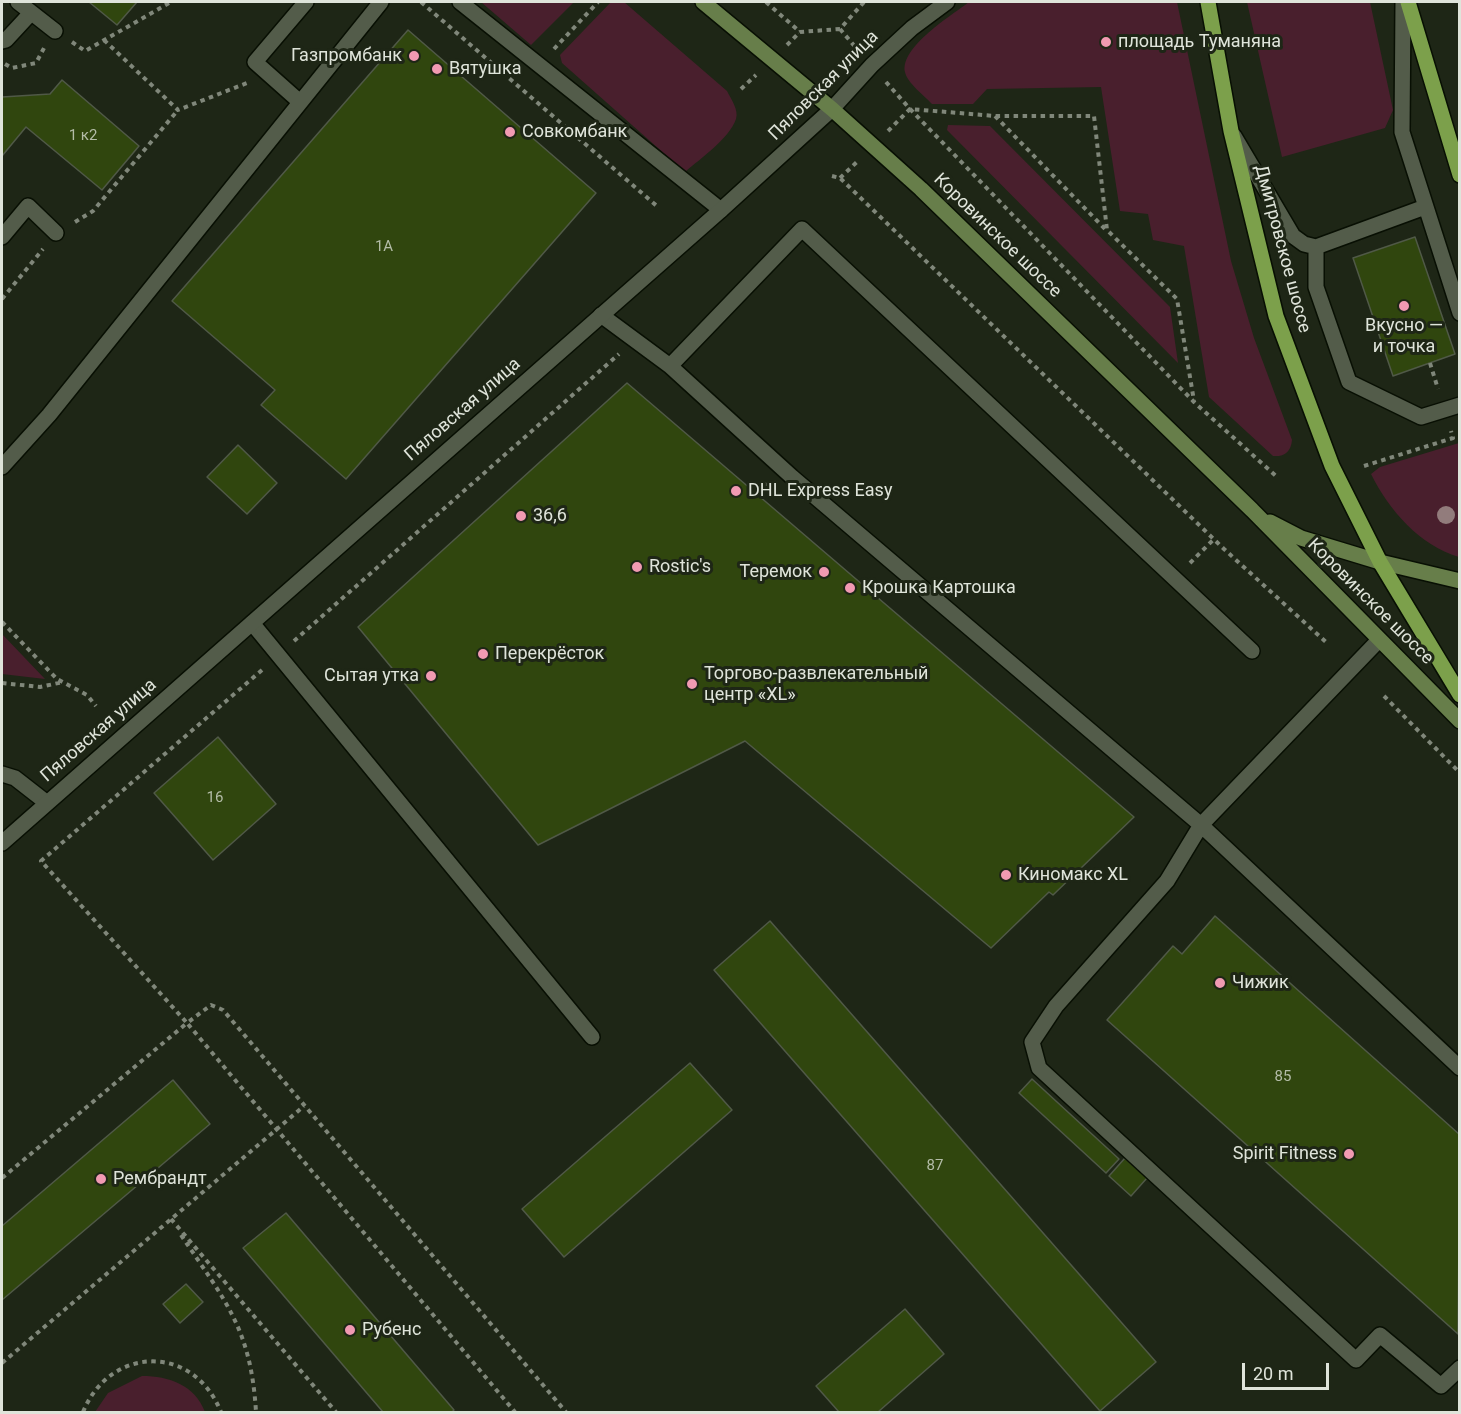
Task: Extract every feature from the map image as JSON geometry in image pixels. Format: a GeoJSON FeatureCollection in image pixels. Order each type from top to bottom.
{"type":"FeatureCollection","features":[{"type":"Feature","properties":{"kind":"main road","name":"Коровинское шоссе"},"geometry":{"type":"LineString","coordinates":[[703,2],[832,109],[921,189],[1252,510],[1460,721]]}},
{"type":"Feature","properties":{"kind":"main road","name":"Дмитровское шоссе"},"geometry":{"type":"LineString","coordinates":[[1208,2],[1231,131],[1276,316],[1332,466],[1380,562],[1460,695]]}},
{"type":"Feature","properties":{"kind":"main road"},"geometry":{"type":"LineString","coordinates":[[1405,2],[1460,175]]}},
{"type":"Feature","properties":{"kind":"main road","name":"Коровинское шоссе"},"geometry":{"type":"LineString","coordinates":[[1252,510],[1301,538],[1380,562]]}},
{"type":"Feature","properties":{"kind":"main road"},"geometry":{"type":"LineString","coordinates":[[1380,562],[1460,580]]}},
{"type":"Feature","properties":{"kind":"street"},"geometry":{"type":"LineString","coordinates":[[18,2],[30,14],[55,31]]}},
{"type":"Feature","properties":{"kind":"street"},"geometry":{"type":"LineString","coordinates":[[300,102],[255,62],[306,2]]}},
{"type":"Feature","properties":{"kind":"street"},"geometry":{"type":"LineString","coordinates":[[460,2],[721,210]]}},
{"type":"Feature","properties":{"kind":"street","name":"Пяловская улица"},"geometry":{"type":"LineString","coordinates":[[2,843],[721,210],[832,109],[872,65],[947,2]]}},
{"type":"Feature","properties":{"kind":"street"},"geometry":{"type":"LineString","coordinates":[[1405,2],[1402,132],[1460,313]]}},
{"type":"Feature","properties":{"kind":"street"},"geometry":{"type":"LineString","coordinates":[[2,467],[49,415],[300,102],[376,3]]}},
{"type":"Feature","properties":{"kind":"street"},"geometry":{"type":"LineString","coordinates":[[2,41],[6,40],[30,14]]}},
{"type":"Feature","properties":{"kind":"street"},"geometry":{"type":"LineString","coordinates":[[1231,131],[1293,236],[1304,244],[1316,247],[1425,207]]}},
{"type":"Feature","properties":{"kind":"street"},"geometry":{"type":"LineString","coordinates":[[2,237],[28,206],[56,233]]}},
{"type":"Feature","properties":{"kind":"street"},"geometry":{"type":"LineString","coordinates":[[670,366],[802,230],[1252,651]]}},
{"type":"Feature","properties":{"kind":"street"},"geometry":{"type":"LineString","coordinates":[[1316,247],[1316,287],[1349,382],[1421,417],[1460,405]]}},
{"type":"Feature","properties":{"kind":"street"},"geometry":{"type":"LineString","coordinates":[[601,315],[670,366],[792,477],[1201,825],[1460,1068]]}},
{"type":"Feature","properties":{"kind":"street"},"geometry":{"type":"LineString","coordinates":[[252,623],[592,1037]]}},
{"type":"Feature","properties":{"kind":"street"},"geometry":{"type":"LineString","coordinates":[[1379,640],[1201,825],[1167,881],[1056,1005],[1032,1042],[1040,1068],[1356,1360],[1380,1335],[1442,1386],[1460,1368]]}},
{"type":"Feature","properties":{"kind":"street"},"geometry":{"type":"LineString","coordinates":[[2,774],[15,778],[48,803]]}},
{"type":"Feature","properties":{"kind":"path"},"geometry":{"type":"LineString","coordinates":[[2,62],[12,68],[36,63],[55,31],[85,51],[171,2]]}},
{"type":"Feature","properties":{"kind":"path"},"geometry":{"type":"LineString","coordinates":[[421,2],[658,207]]}},
{"type":"Feature","properties":{"kind":"path"},"geometry":{"type":"LineString","coordinates":[[539,65],[598,2]]}},
{"type":"Feature","properties":{"kind":"path"},"geometry":{"type":"LineString","coordinates":[[766,2],[800,32],[840,29],[864,2]]}},
{"type":"Feature","properties":{"kind":"path"},"geometry":{"type":"LineString","coordinates":[[840,29],[910,109],[1194,402],[1276,476]]}},
{"type":"Feature","properties":{"kind":"path"},"geometry":{"type":"LineString","coordinates":[[104,40],[178,110]]}},
{"type":"Feature","properties":{"kind":"path"},"geometry":{"type":"LineString","coordinates":[[2,299],[56,233],[93,212],[178,110],[269,74]]}},
{"type":"Feature","properties":{"kind":"path"},"geometry":{"type":"LineString","coordinates":[[910,109],[995,116],[1094,116],[1107,230]]}},
{"type":"Feature","properties":{"kind":"path"},"geometry":{"type":"LineString","coordinates":[[995,116],[1177,299],[1194,402]]}},
{"type":"Feature","properties":{"kind":"path"},"geometry":{"type":"LineString","coordinates":[[832,176],[840,178],[1327,644]]}},
{"type":"Feature","properties":{"kind":"path"},"geometry":{"type":"LineString","coordinates":[[515,1413],[187,1023],[41,861],[635,341]]}},
{"type":"Feature","properties":{"kind":"path"},"geometry":{"type":"LineString","coordinates":[[1430,363],[1438,391]]}},
{"type":"Feature","properties":{"kind":"path"},"geometry":{"type":"LineString","coordinates":[[1364,466],[1453,438]]}},
{"type":"Feature","properties":{"kind":"path"},"geometry":{"type":"LineString","coordinates":[[1174,579],[1215,538]]}},
{"type":"Feature","properties":{"kind":"path"},"geometry":{"type":"LineString","coordinates":[[2,622],[63,682],[87,695],[96,706]]}},
{"type":"Feature","properties":{"kind":"path"},"geometry":{"type":"LineString","coordinates":[[2,683],[40,687],[63,682]]}},
{"type":"Feature","properties":{"kind":"path"},"geometry":{"type":"LineString","coordinates":[[1384,696],[1460,773]]}},
{"type":"Feature","properties":{"kind":"path"},"geometry":{"type":"LineString","coordinates":[[2,1178],[207,1006],[219,1006],[566,1413]]}},
{"type":"Feature","properties":{"kind":"path"},"geometry":{"type":"LineString","coordinates":[[2,1363],[304,1106]]}},
{"type":"Feature","properties":{"kind":"path"},"geometry":{"type":"LineString","coordinates":[[171,1219],[237,1321],[251,1363],[256,1413]]}},
{"type":"Feature","properties":{"kind":"path"},"geometry":{"type":"LineString","coordinates":[[171,1219],[336,1413]]}},
{"type":"Feature","properties":{"kind":"path"},"geometry":{"type":"LineString","coordinates":[[83,1413],[99,1386],[114,1374],[139,1363],[154,1362],[176,1365],[197,1375],[208,1388],[221,1413]]}},
{"type":"Feature","properties":{"kind":"shaded area"},"geometry":{"type":"Polygon","coordinates":[[[481,2],[574,2],[531,45],[481,2]]]}},
{"type":"Feature","properties":{"kind":"shaded area"},"geometry":{"type":"Polygon","coordinates":[[[611,2],[624,2],[727,91],[734,105],[736,119],[727,134],[685,172],[562,63],[560,55],[611,2]]]}},
{"type":"Feature","properties":{"kind":"shaded area"},"geometry":{"type":"Polygon","coordinates":[[[969,2],[1177,2],[1231,261],[1254,338],[1292,440],[1286,453],[1273,456],[1209,397],[1184,246],[1153,240],[1148,214],[1120,211],[1101,87],[987,89],[973,104],[932,104],[909,81],[905,72],[910,52],[929,32],[969,2]]]}},
{"type":"Feature","properties":{"kind":"shaded area"},"geometry":{"type":"Polygon","coordinates":[[[1247,2],[1370,2],[1393,110],[1385,128],[1282,157],[1247,2]]]}},
{"type":"Feature","properties":{"kind":"shaded area"},"geometry":{"type":"Polygon","coordinates":[[[948,125],[990,126],[1170,307],[1178,363],[947,130],[948,125]]]}},
{"type":"Feature","properties":{"kind":"shaded area"},"geometry":{"type":"Polygon","coordinates":[[[1460,443],[1459,557],[1444,551],[1418,535],[1396,513],[1371,474],[1380,467],[1460,443]]]}},
{"type":"Feature","properties":{"kind":"shaded area"},"geometry":{"type":"Polygon","coordinates":[[[2,634],[45,679],[2,674],[2,634]]]}},
{"type":"Feature","properties":{"kind":"shaded area"},"geometry":{"type":"Polygon","coordinates":[[[142,1376],[162,1378],[180,1384],[195,1395],[205,1412],[95,1412],[108,1393],[142,1376]]]}},
{"type":"Feature","properties":{"kind":"building"},"geometry":{"type":"Polygon","coordinates":[[[89,2],[137,2],[117,25],[89,2]]]}},
{"type":"Feature","properties":{"kind":"building"},"geometry":{"type":"Polygon","coordinates":[[[408,30],[596,193],[346,479],[261,405],[275,390],[172,301],[408,30]]]}},
{"type":"Feature","properties":{"kind":"building"},"geometry":{"type":"Polygon","coordinates":[[[62,80],[139,146],[102,190],[26,127],[2,156],[2,97],[50,94],[62,80]]]}},
{"type":"Feature","properties":{"kind":"building","name":"Вкусно — и точка"},"geometry":{"type":"Polygon","coordinates":[[[1415,237],[1455,354],[1393,376],[1353,258],[1415,237]]]}},
{"type":"Feature","properties":{"kind":"building","name":"Торгово-развлекательный центр «XL»"},"geometry":{"type":"Polygon","coordinates":[[[627,383],[1134,817],[1053,895],[1049,892],[991,948],[745,741],[538,845],[358,627],[627,383]]]}},
{"type":"Feature","properties":{"kind":"building"},"geometry":{"type":"Polygon","coordinates":[[[238,445],[277,483],[247,514],[207,477],[238,445]]]}},
{"type":"Feature","properties":{"kind":"building"},"geometry":{"type":"Polygon","coordinates":[[[218,737],[276,804],[213,860],[154,793],[218,737]]]}},
{"type":"Feature","properties":{"kind":"building"},"geometry":{"type":"Polygon","coordinates":[[[1215,916],[1460,1135],[1458,1334],[1107,1020],[1173,946],[1182,954],[1215,916]]]}},
{"type":"Feature","properties":{"kind":"building"},"geometry":{"type":"Polygon","coordinates":[[[770,921],[1156,1362],[1100,1411],[714,970],[770,921]]]}},
{"type":"Feature","properties":{"kind":"building"},"geometry":{"type":"Polygon","coordinates":[[[690,1063],[732,1110],[564,1257],[522,1209],[690,1063]]]}},
{"type":"Feature","properties":{"kind":"building"},"geometry":{"type":"Polygon","coordinates":[[[1032,1079],[1119,1159],[1106,1173],[1019,1093],[1032,1079]]]}},
{"type":"Feature","properties":{"kind":"building","name":"Рембрандт"},"geometry":{"type":"Polygon","coordinates":[[[173,1080],[210,1124],[2,1300],[2,1226],[173,1080]]]}},
{"type":"Feature","properties":{"kind":"building"},"geometry":{"type":"Polygon","coordinates":[[[1125,1158],[1147,1178],[1131,1196],[1109,1176],[1125,1158]]]}},
{"type":"Feature","properties":{"kind":"building","name":"Рубенс"},"geometry":{"type":"Polygon","coordinates":[[[286,1213],[454,1410],[452,1412],[383,1412],[243,1248],[286,1213]]]}},
{"type":"Feature","properties":{"kind":"building"},"geometry":{"type":"Polygon","coordinates":[[[186,1284],[203,1302],[180,1323],[163,1304],[186,1284]]]}},
{"type":"Feature","properties":{"kind":"building"},"geometry":{"type":"Polygon","coordinates":[[[905,1309],[944,1354],[878,1412],[839,1412],[816,1386],[905,1309]]]}},
{"type":"Feature","properties":{"kind":"place","name":"площадь Туманяна"},"geometry":{"type":"Point","coordinates":[1106,42]}},
{"type":"Feature","properties":{"kind":"place","name":"Газпромбанк"},"geometry":{"type":"Point","coordinates":[414,56]}},
{"type":"Feature","properties":{"kind":"place","name":"Вятушка"},"geometry":{"type":"Point","coordinates":[437,69]}},
{"type":"Feature","properties":{"kind":"place","name":"Совкомбанк"},"geometry":{"type":"Point","coordinates":[510,132]}},
{"type":"Feature","properties":{"kind":"place","name":"Вкусно — и точка"},"geometry":{"type":"Point","coordinates":[1404,306]}},
{"type":"Feature","properties":{"kind":"place","name":"DHL Express Easy"},"geometry":{"type":"Point","coordinates":[736,491]}},
{"type":"Feature","properties":{"kind":"place","name":"36,6"},"geometry":{"type":"Point","coordinates":[521,516]}},
{"type":"Feature","properties":{"kind":"place","name":"Rostic's"},"geometry":{"type":"Point","coordinates":[637,567]}},
{"type":"Feature","properties":{"kind":"place","name":"Теремок"},"geometry":{"type":"Point","coordinates":[824,572]}},
{"type":"Feature","properties":{"kind":"place","name":"Крошка Картошка"},"geometry":{"type":"Point","coordinates":[850,588]}},
{"type":"Feature","properties":{"kind":"place","name":"Перекрёсток"},"geometry":{"type":"Point","coordinates":[483,654]}},
{"type":"Feature","properties":{"kind":"place","name":"Сытая утка"},"geometry":{"type":"Point","coordinates":[431,676]}},
{"type":"Feature","properties":{"kind":"place","name":"Торгово-развлекательный центр «XL»"},"geometry":{"type":"Point","coordinates":[692,684]}},
{"type":"Feature","properties":{"kind":"place","name":"Киномакс XL"},"geometry":{"type":"Point","coordinates":[1006,875]}},
{"type":"Feature","properties":{"kind":"place","name":"Чижик"},"geometry":{"type":"Point","coordinates":[1220,983]}},
{"type":"Feature","properties":{"kind":"place","name":"Spirit Fitness"},"geometry":{"type":"Point","coordinates":[1349,1154]}},
{"type":"Feature","properties":{"kind":"place","name":"Рембрандт"},"geometry":{"type":"Point","coordinates":[101,1179]}},
{"type":"Feature","properties":{"kind":"place","name":"Рубенс"},"geometry":{"type":"Point","coordinates":[350,1330]}}]}
